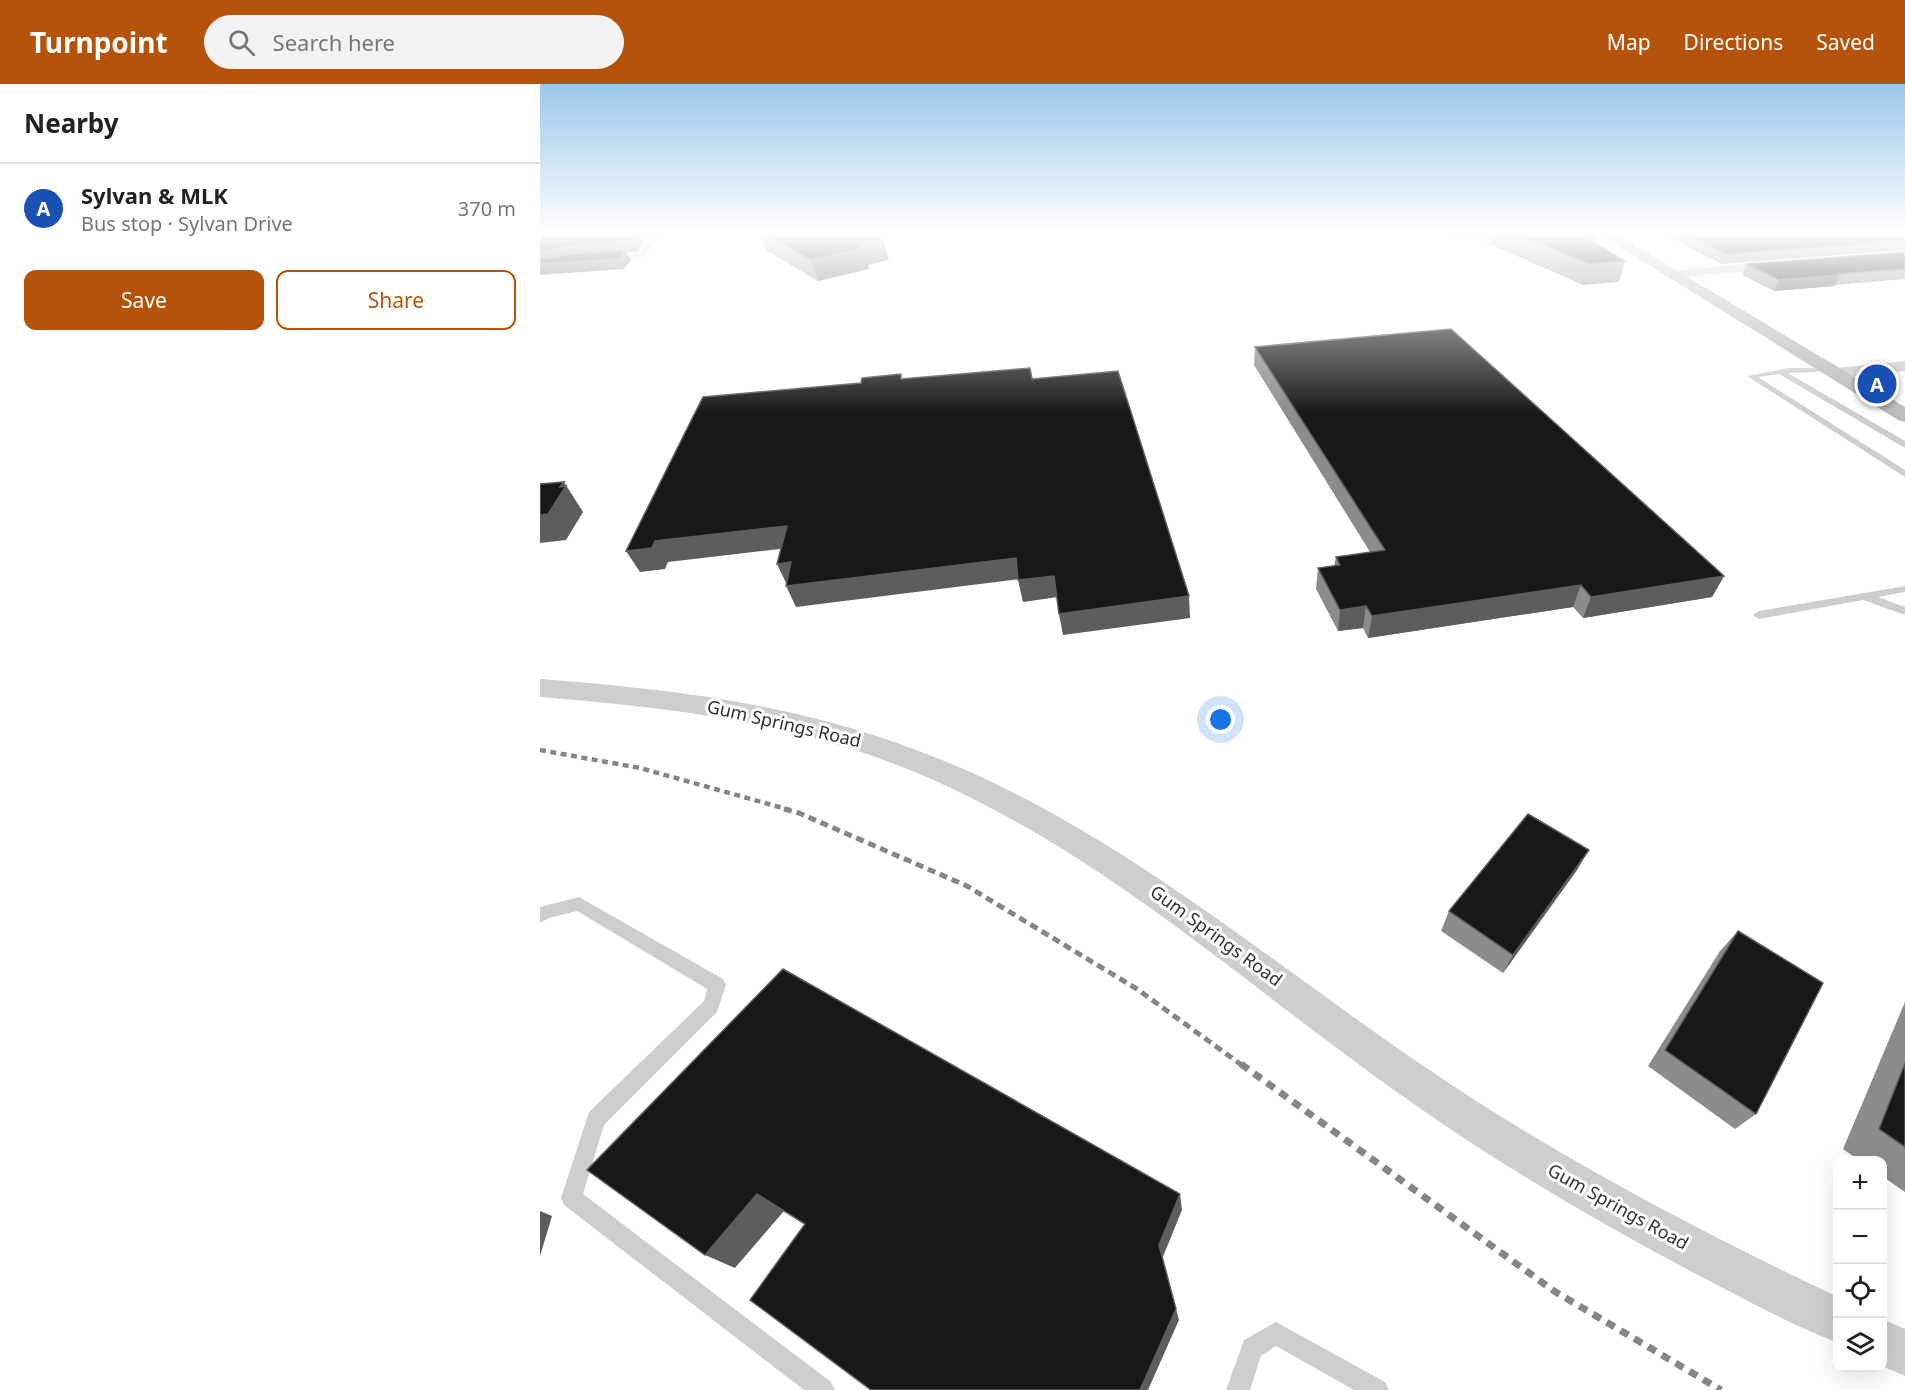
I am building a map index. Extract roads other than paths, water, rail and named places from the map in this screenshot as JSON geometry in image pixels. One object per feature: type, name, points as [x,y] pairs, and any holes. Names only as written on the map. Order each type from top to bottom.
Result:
[{"type":"street","points":[[1702,293],[1827,371],[1905,416]]},
{"type":"street","points":[[1827,371],[1905,366]]},
{"type":"street","name":"Gum Springs Road","points":[[540,688],[679,702],[779,719],[862,741],[972,783],[1075,838],[1123,870],[1444,1102],[1504,1142],[1647,1225],[1738,1273],[1833,1319]]},
{"type":"street","points":[[1887,1344],[1905,1353]]},
{"type":"lane","points":[[1827,371],[1784,372],[1751,376],[1905,474]]},
{"type":"lane","points":[[1784,372],[1905,445]]},
{"type":"lane","points":[[1759,615],[1905,589]]},
{"type":"lane","points":[[1862,596],[1905,611]]},
{"type":"lane","points":[[540,916],[545,912],[579,904],[717,985],[711,1006],[596,1119],[572,1198],[823,1390]]},
{"type":"lane","points":[[1238,1390],[1252,1348],[1276,1333],[1351,1383],[1377,1390]]},
{"type":"railway","points":[[540,750],[640,768],[790,810]]},
{"type":"railway","points":[[784,809],[799,813],[967,886],[1137,989],[1243,1066]]},
{"type":"railway","points":[[1241,1064],[1554,1291],[1721,1390]]},
{"type":"place","name":"Sylvan & MLK","points":[[1877,384]]}]
